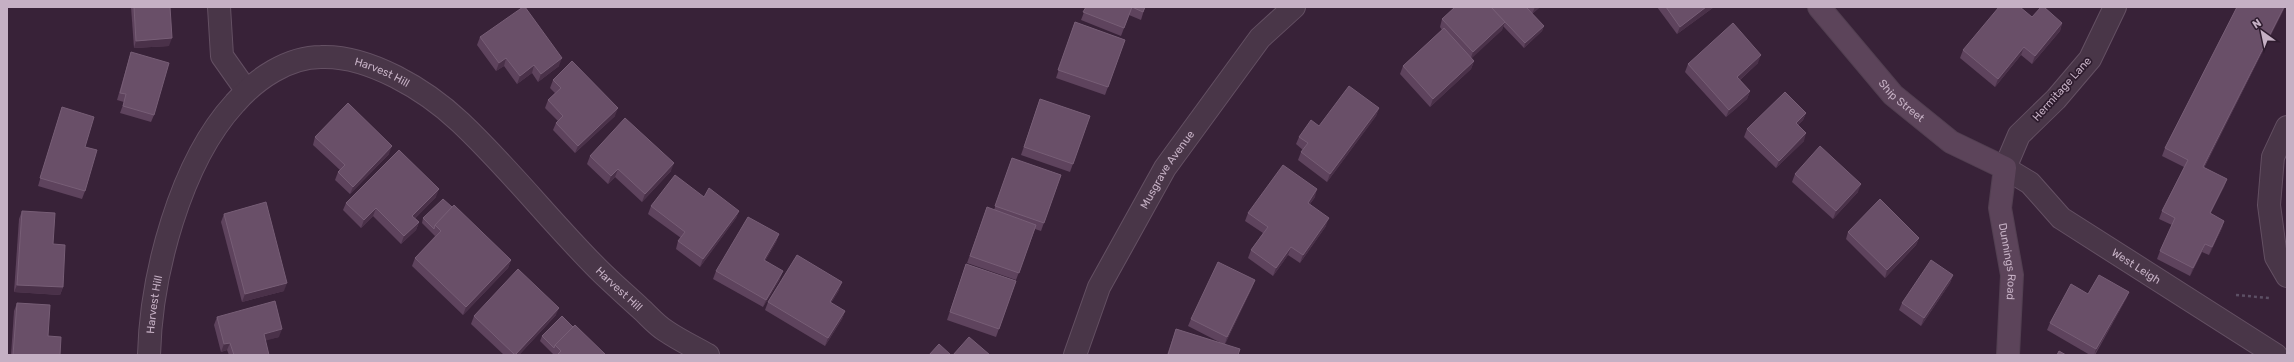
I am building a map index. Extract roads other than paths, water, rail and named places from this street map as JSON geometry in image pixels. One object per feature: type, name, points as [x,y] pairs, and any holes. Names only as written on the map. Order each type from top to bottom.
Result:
[{"type":"street","points":[[219,7],[222,56],[246,90]]},
{"type":"street","name":"Musgrave Avenue","points":[[1075,355],[1099,287],[1165,168],[1260,38],[1294,7]]},
{"type":"street","name":"Ship Street","points":[[1819,7],[1893,95],[1951,142],[2005,168]]},
{"type":"street","name":"Hermitage Lane","points":[[2005,168],[2020,135],[2056,99],[2090,59],[2115,7]]},
{"type":"street","name":"Harvest Hill","points":[[149,355],[150,318],[170,230],[187,180],[219,120],[246,90],[266,76],[290,63],[321,56],[363,62],[409,83],[460,121],[598,269],[664,330],[708,355]]},
{"type":"street","points":[[2287,127],[2273,157],[2269,205],[2276,257],[2287,276]]},
{"type":"street","name":"Dunnings Road","points":[[2005,168],[2000,208],[2012,274],[2008,355]]},
{"type":"street","name":"West Leigh","points":[[2005,168],[2030,183],[2061,218],[2276,355]]}]
